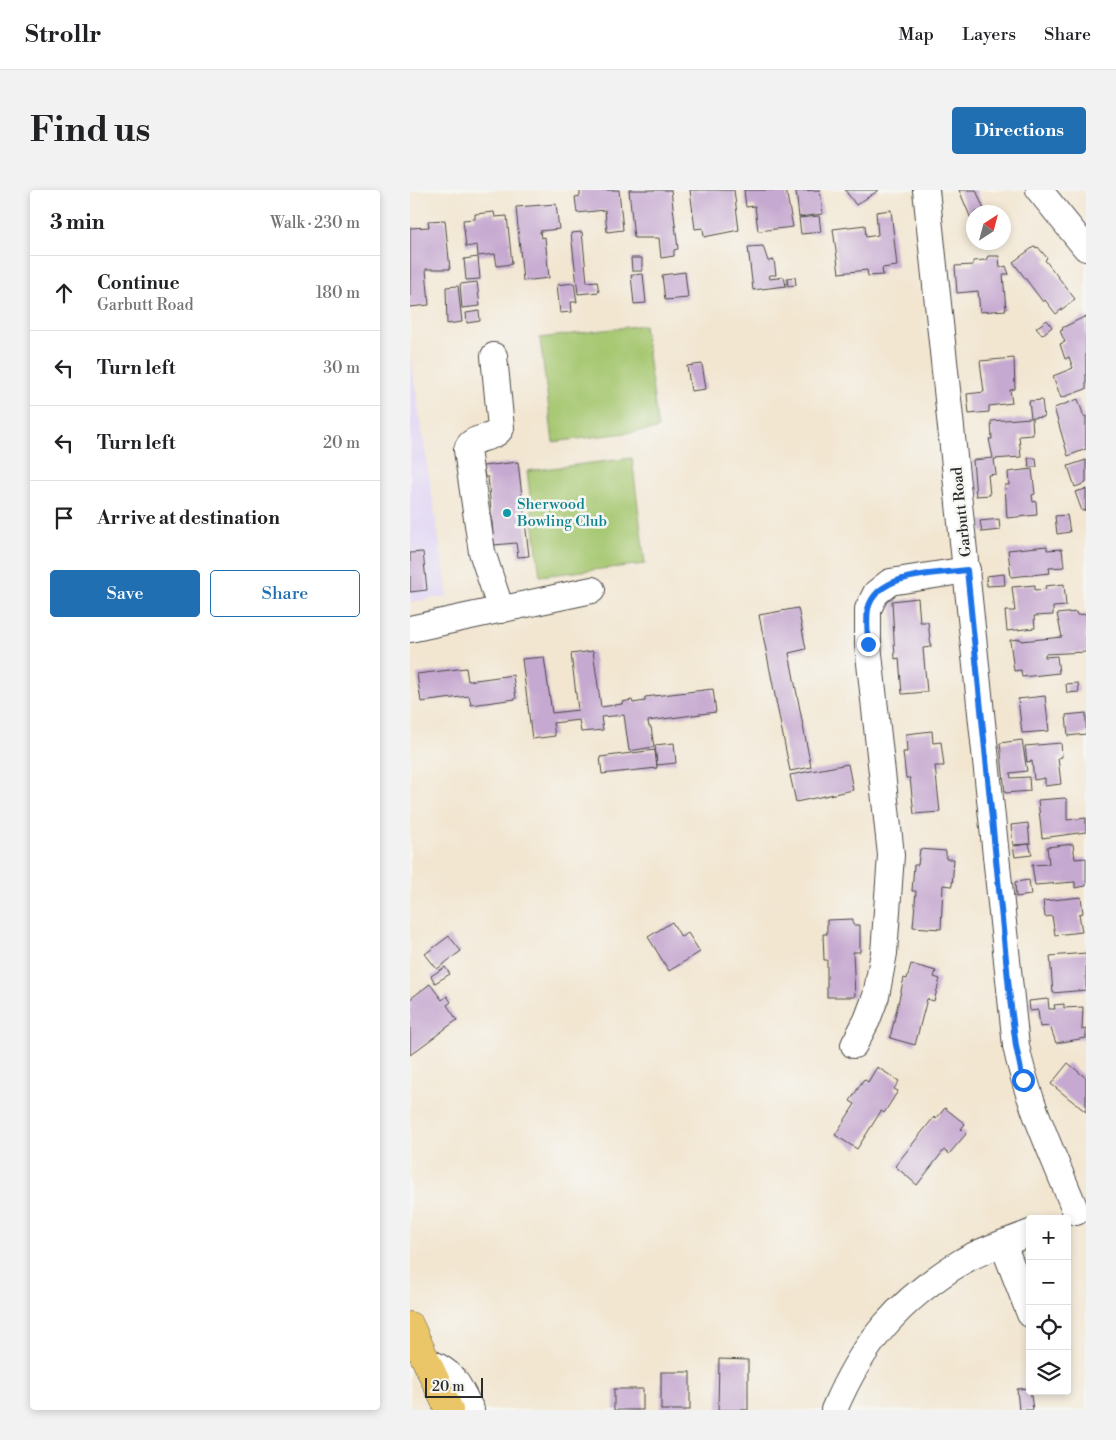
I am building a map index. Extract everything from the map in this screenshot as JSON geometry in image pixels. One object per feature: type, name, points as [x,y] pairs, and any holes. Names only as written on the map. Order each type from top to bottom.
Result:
[{"type":"main road","points":[[410,1326],[449,1410]]},
{"type":"street","name":"Garbutt Road","points":[[926,190],[1016,1046],[1023,1080],[1075,1213]]},
{"type":"street","points":[[1039,190],[1086,248]]},
{"type":"street","points":[[494,356],[500,428],[494,435],[473,441],[468,445],[467,450],[482,552],[501,610]]},
{"type":"street","points":[[854,1045],[867,1020],[876,996],[884,953],[891,855],[868,644],[868,608],[876,593],[890,582],[967,570]]},
{"type":"street","points":[[410,629],[592,590]]},
{"type":"street","points":[[834,1410],[860,1356],[881,1328],[906,1303],[965,1260],[1026,1234]]},
{"type":"street","points":[[1003,1244],[1027,1305]]},
{"type":"street","points":[[428,1362],[448,1371],[471,1410]]},
{"type":"shaded area","points":[[410,354],[448,596],[410,602]]},
{"type":"green space","points":[[644,325],[658,429],[553,442],[540,338]]},
{"type":"green space","points":[[632,458],[645,564],[540,576],[527,471]]},
{"type":"building","points":[[580,190],[619,190],[623,230],[607,232],[605,210],[577,213],[575,197],[580,196]]},
{"type":"building","points":[[629,190],[671,190],[678,249],[674,250],[674,256],[661,258],[659,238],[634,238]]},
{"type":"building","points":[[690,190],[734,190],[739,230],[704,237],[703,228],[695,229]]},
{"type":"building","points":[[744,190],[786,190],[793,227],[758,231],[755,206],[746,207]]},
{"type":"building","points":[[820,190],[823,214],[799,217],[796,191]]},
{"type":"building","points":[[845,190],[879,190],[856,205]]},
{"type":"building","points":[[959,190],[976,190],[982,205],[966,205],[966,207]]},
{"type":"building","points":[[556,204],[559,229],[540,231],[541,238],[545,237],[549,278],[523,281],[516,207]]},
{"type":"building","points":[[891,210],[897,266],[882,268],[883,275],[868,276],[867,270],[839,273],[833,229],[865,225],[866,237],[878,235],[876,212]]},
{"type":"building","points":[[494,212],[495,217],[507,216],[512,264],[497,266],[495,254],[478,256],[477,245],[466,247],[463,220],[475,219],[475,214]]},
{"type":"building","points":[[819,216],[821,232],[801,234],[799,218]]},
{"type":"building","points":[[445,220],[450,269],[426,269],[429,305],[410,307],[410,228],[429,227],[428,221]]},
{"type":"building","points":[[582,232],[587,282],[597,281],[599,292],[578,294],[571,233]]},
{"type":"building","points":[[763,246],[768,261],[774,260],[776,275],[769,275],[770,279],[784,277],[786,286],[753,290],[748,247]]},
{"type":"building","points":[[1035,246],[1047,258],[1045,260],[1075,299],[1056,314],[1045,300],[1043,302],[1013,262]]},
{"type":"building","points":[[988,256],[999,256],[1000,268],[1006,266],[1009,274],[1003,274],[1006,310],[980,312],[978,291],[957,293],[955,266],[973,265],[973,261],[986,260]]},
{"type":"building","points":[[478,257],[480,279],[466,280],[464,259]]},
{"type":"building","points":[[631,258],[642,258],[642,271],[632,271]]},
{"type":"building","points":[[685,272],[688,298],[665,300],[662,275]]},
{"type":"building","points":[[643,274],[646,303],[634,304],[631,275]]},
{"type":"building","points":[[795,277],[796,285],[788,286],[787,278]]},
{"type":"building","points":[[477,282],[480,306],[462,308],[460,284]]},
{"type":"building","points":[[574,283],[577,302],[571,302],[572,312],[560,313],[557,285]]},
{"type":"building","points":[[458,286],[462,322],[447,324],[446,287]]},
{"type":"building","points":[[479,311],[480,321],[467,323],[466,313]]},
{"type":"building","points":[[1086,316],[1086,389],[1061,398],[1053,376],[1073,368],[1069,357],[1065,359],[1060,344],[1065,342],[1060,331],[1063,330],[1062,328]]},
{"type":"building","points":[[1047,320],[1052,327],[1042,335],[1036,328]]},
{"type":"building","points":[[1014,358],[1015,389],[1010,390],[1012,403],[989,406],[989,412],[969,414],[967,394],[984,392],[980,361]]},
{"type":"building","points":[[702,364],[706,389],[691,391],[687,366]]},
{"type":"building","points":[[1078,399],[1084,417],[1086,416],[1086,449],[1068,456],[1054,408]]},
{"type":"building","points":[[1042,400],[1044,417],[1032,418],[1033,435],[1019,436],[1021,457],[994,459],[996,474],[988,475],[990,495],[976,496],[973,460],[993,458],[989,439],[992,439],[991,421],[1031,418],[1029,401]]},
{"type":"building","points":[[1028,458],[1036,458],[1037,467],[1029,467]]},
{"type":"building","points":[[1086,460],[1086,483],[1075,487],[1068,466]]},
{"type":"building","name":"Sherwood Bowling Club","points":[[518,462],[529,556],[518,557],[516,543],[494,545],[488,477],[485,477],[483,466]]},
{"type":"building","points":[[1032,469],[1035,494],[1032,495],[1033,502],[1036,501],[1037,515],[1007,518],[1005,485],[1009,485],[1008,472]]},
{"type":"building","points":[[1086,489],[1086,510],[1082,511],[1075,492]]},
{"type":"building","points":[[1067,515],[1070,532],[1057,534],[1055,516]]},
{"type":"building","points":[[999,519],[1000,530],[982,532],[980,521]]},
{"type":"building","points":[[1047,546],[1047,550],[1062,549],[1064,567],[1049,568],[1050,573],[1011,577],[1008,550]]},
{"type":"building","points":[[423,552],[427,590],[410,592],[410,553]]},
{"type":"building","points":[[1004,574],[1005,585],[987,586],[986,576]]},
{"type":"building","points":[[1064,584],[1066,606],[1053,607],[1053,615],[1034,616],[1035,628],[1007,631],[1005,611],[1015,611],[1012,587],[1035,585],[1035,590],[1046,589],[1045,586]]},
{"type":"building","points":[[918,598],[920,622],[928,622],[931,647],[923,648],[927,692],[902,694],[899,658],[895,659],[892,601]]},
{"type":"building","points":[[798,608],[806,649],[789,653],[811,767],[790,771],[759,615]]},
{"type":"building","points":[[1076,612],[1077,615],[1086,614],[1086,652],[1045,654],[1045,657],[1057,656],[1059,673],[1022,677],[1021,670],[1014,671],[1010,640],[1021,639],[1021,641],[1062,637],[1057,614]]},
{"type":"building","points":[[593,651],[601,707],[622,704],[622,702],[632,700],[633,703],[645,701],[645,697],[713,689],[716,712],[648,721],[649,727],[651,727],[654,747],[629,751],[624,715],[601,717],[603,730],[581,732],[579,720],[553,723],[555,736],[532,739],[522,659],[544,657],[552,713],[578,710],[571,654]]},
{"type":"building","points":[[466,668],[468,681],[513,675],[516,699],[471,705],[469,696],[421,702],[417,674]]},
{"type":"building","points":[[1078,683],[1079,692],[1067,693],[1066,684]]},
{"type":"building","points":[[1045,696],[1049,731],[1022,733],[1018,699]]},
{"type":"building","points":[[1086,713],[1086,734],[1068,736],[1066,715]]},
{"type":"building","points":[[932,731],[933,743],[941,742],[944,766],[935,766],[940,812],[914,814],[910,778],[906,778],[903,752],[907,752],[906,734]]},
{"type":"building","points":[[1022,740],[1027,771],[1010,773],[1011,778],[1029,777],[1030,791],[1005,793],[1000,743]]},
{"type":"building","points":[[674,743],[676,763],[657,765],[655,745]]},
{"type":"building","points":[[1061,743],[1062,757],[1058,758],[1061,784],[1045,786],[1045,778],[1034,780],[1032,761],[1027,762],[1025,746]]},
{"type":"building","points":[[655,750],[657,768],[602,774],[600,757]]},
{"type":"building","points":[[848,764],[853,790],[796,802],[790,775]]},
{"type":"building","points":[[1065,798],[1067,800],[1067,820],[1086,818],[1086,832],[1042,838],[1038,800]]},
{"type":"building","points":[[1028,823],[1030,844],[1013,845],[1011,825]]},
{"type":"building","points":[[1029,844],[1032,855],[1015,857],[1013,846]]},
{"type":"building","points":[[1073,844],[1075,859],[1086,858],[1086,886],[1075,888],[1075,882],[1035,885],[1032,865],[1049,864],[1047,847]]},
{"type":"building","points":[[920,849],[946,851],[946,859],[954,859],[952,886],[943,885],[941,929],[913,927],[916,891],[912,891],[914,865],[918,865]]},
{"type":"building","points":[[1029,880],[1031,895],[1016,897],[1015,882]]},
{"type":"building","points":[[1081,897],[1083,913],[1079,914],[1082,932],[1055,935],[1052,916],[1045,917],[1043,901]]},
{"type":"building","points":[[853,919],[853,925],[860,925],[860,952],[853,952],[855,997],[827,997],[827,960],[824,960],[823,934],[827,934],[827,920]]},
{"type":"building","points":[[672,922],[681,937],[688,933],[700,952],[669,971],[648,937]]},
{"type":"building","points":[[449,936],[461,951],[437,969],[425,954]]},
{"type":"building","points":[[1086,953],[1086,990],[1053,993],[1050,956]]},
{"type":"building","points":[[911,964],[936,971],[934,977],[940,979],[934,1001],[927,999],[915,1045],[890,1038],[904,978],[907,979]]},
{"type":"building","points":[[445,967],[450,974],[435,983],[431,976]]},
{"type":"building","points":[[430,984],[442,1000],[447,996],[451,1002],[447,1005],[457,1020],[410,1055],[410,999]]},
{"type":"building","points":[[1048,999],[1049,1009],[1055,1009],[1054,1005],[1064,1004],[1064,1008],[1083,1007],[1082,1030],[1086,1029],[1086,1038],[1056,1043],[1050,1026],[1040,1027],[1038,1010],[1030,1011],[1029,1001]]},
{"type":"building","points":[[1068,1063],[1086,1078],[1086,1112],[1051,1084]]},
{"type":"building","points":[[877,1067],[899,1081],[894,1089],[898,1091],[884,1113],[881,1111],[857,1149],[835,1135],[855,1104],[850,1101],[864,1079],[868,1082]]},
{"type":"building","points":[[945,1108],[965,1124],[961,1129],[966,1134],[949,1154],[944,1150],[917,1185],[895,1166],[934,1117],[936,1119]]},
{"type":"building","points":[[719,1359],[748,1360],[748,1410],[718,1410]]},
{"type":"building","points":[[661,1372],[690,1372],[690,1410],[661,1410]]},
{"type":"building","points":[[1026,1388],[1026,1395],[1031,1395],[1033,1410],[1019,1410],[1017,1389]]},
{"type":"building","points":[[614,1389],[643,1389],[643,1410],[614,1410]]},
{"type":"place","name":"Sherwood Bowling Club","points":[[507,513]]},
{"type":"route","points":[[868,644],[868,608],[876,593],[883,587],[890,582],[909,578],[967,570],[1010,999],[1016,1046],[1023,1080]]}]
